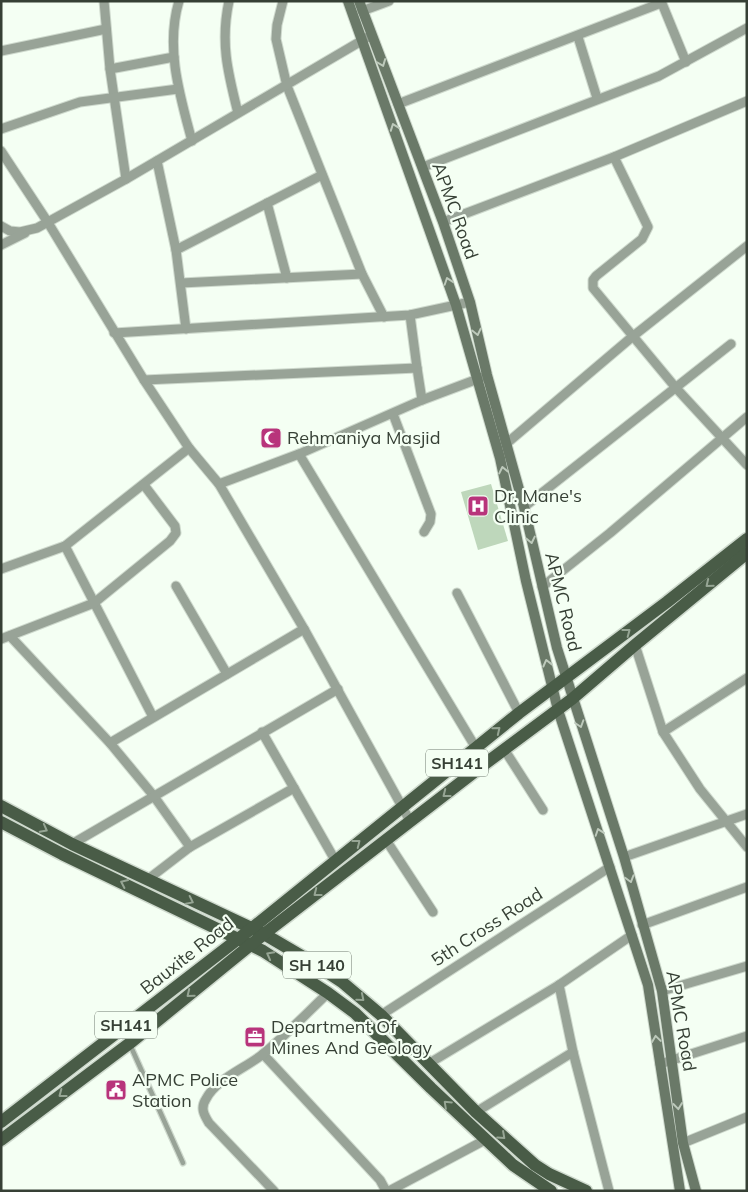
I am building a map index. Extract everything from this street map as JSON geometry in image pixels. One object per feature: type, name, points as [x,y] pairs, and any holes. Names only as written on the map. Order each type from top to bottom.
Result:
[{"type":"main road","name":"SH141","points":[[251,929],[553,686],[566,678],[747,538]]},
{"type":"main road","points":[[1,1140],[130,1043],[264,934],[410,821],[572,700],[634,645],[747,553]]},
{"type":"main road","name":"SH 140","points":[[1,806],[72,844],[264,934],[342,982],[381,1015],[476,1112],[535,1165],[549,1174],[586,1191]]},
{"type":"main road","name":"SH 140","points":[[1,822],[278,960],[328,993],[355,1013],[485,1140],[525,1175],[551,1191]]},
{"type":"main road","name":"Bauxite Road","points":[[1,1122],[251,929]]},
{"type":"main road","points":[[19,1108],[27,1120]]},
{"type":"street","points":[[104,1],[110,69],[126,179]]},
{"type":"street","points":[[179,1],[175,16],[174,56],[178,89],[192,141]]},
{"type":"street","points":[[229,1],[224,26],[224,42],[226,66],[238,113]]},
{"type":"street","points":[[283,1],[277,25],[276,39],[286,84],[362,274],[384,317]]},
{"type":"street","name":"APMC Road","points":[[348,1],[456,305],[500,458],[526,581],[558,710],[648,985],[680,1191]]},
{"type":"street","points":[[361,6],[389,1]]},
{"type":"street","points":[[398,104],[578,37],[661,2],[686,62]]},
{"type":"street","name":"APMC Road","points":[[361,6],[443,222],[470,302],[487,376],[524,507],[542,586],[572,700],[624,857],[662,991],[683,1143],[696,1191]]},
{"type":"street","points":[[423,168],[597,98],[659,76],[747,28]]},
{"type":"street","points":[[1,51],[106,29]]},
{"type":"street","points":[[1,245],[126,179],[286,84],[372,36]]},
{"type":"street","points":[[578,37],[597,98]]},
{"type":"street","points":[[110,69],[174,56]]},
{"type":"street","points":[[1,129],[80,102],[178,89]]},
{"type":"street","points":[[443,222],[614,157],[747,101]]},
{"type":"street","points":[[1,152],[47,221],[144,380],[189,448],[219,484],[304,628],[410,821]]},
{"type":"street","points":[[614,157],[648,227],[642,239],[596,276],[592,284],[596,293],[632,337],[747,465]]},
{"type":"street","points":[[157,161],[182,283],[186,329]]},
{"type":"street","points":[[176,250],[322,175]]},
{"type":"street","points":[[267,203],[287,278]]},
{"type":"street","points":[[1,226],[10,231],[29,230]]},
{"type":"street","points":[[507,443],[632,337],[747,246]]},
{"type":"street","points":[[182,283],[362,274]]},
{"type":"street","points":[[114,333],[410,315],[470,302]]},
{"type":"street","points":[[410,315],[422,400]]},
{"type":"street","points":[[524,507],[731,344]]},
{"type":"street","points":[[144,380],[417,368]]},
{"type":"street","points":[[219,484],[300,454],[422,400],[487,376]]},
{"type":"street","points":[[392,414],[431,514],[430,522],[424,532]]},
{"type":"street","points":[[542,586],[610,533],[721,437],[747,417]]},
{"type":"street","points":[[1,569],[65,546],[189,448]]},
{"type":"street","points":[[300,454],[476,748]]},
{"type":"street","points":[[144,485],[172,520],[176,529],[174,536],[94,603],[6,638],[110,743],[153,795],[190,847]]},
{"type":"street","points":[[65,546],[153,717]]},
{"type":"street","points":[[176,586],[227,674]]},
{"type":"street","points":[[457,593],[519,713]]},
{"type":"street","points":[[110,743],[304,628]]},
{"type":"street","points":[[634,645],[663,732],[700,789],[747,847]]},
{"type":"street","points":[[663,732],[747,678]]},
{"type":"street","points":[[72,844],[153,795],[338,689]]},
{"type":"street","points":[[262,732],[335,860]]},
{"type":"street","points":[[504,749],[543,810]]},
{"type":"street","points":[[147,880],[190,847],[294,788]]},
{"type":"street","points":[[624,857],[747,814]]},
{"type":"street","points":[[386,840],[433,912]]},
{"type":"street","name":"5th Cross Road","points":[[381,1015],[610,867]]},
{"type":"street","points":[[642,925],[747,887]]},
{"type":"street","points":[[428,1064],[558,985],[632,935]]},
{"type":"street","points":[[662,991],[747,966]]},
{"type":"street","points":[[558,985],[573,1052],[609,1191]]},
{"type":"street","points":[[274,1191],[209,1123],[204,1115],[202,1106],[206,1096],[216,1087],[263,1054],[328,993]]},
{"type":"street","points":[[660,1064],[747,1036]]},
{"type":"street","points":[[476,1112],[573,1052]]},
{"type":"street","points":[[263,1054],[368,1166],[387,1191],[485,1140]]},
{"type":"street","points":[[683,1143],[747,1116]]},
{"type":"lane","points":[[123,1028],[183,1163]]},
{"type":"building","points":[[491,484],[508,541],[478,550],[461,492]]},
{"type":"place","name":"Rehmaniya Masjid","points":[[271,438]]},
{"type":"place","name":"Dr. Mane's Clinic","points":[[478,506]]},
{"type":"place","name":"Department Of Mines And Geology","points":[[255,1037]]},
{"type":"place","name":"APMC Police Station","points":[[116,1090]]}]
